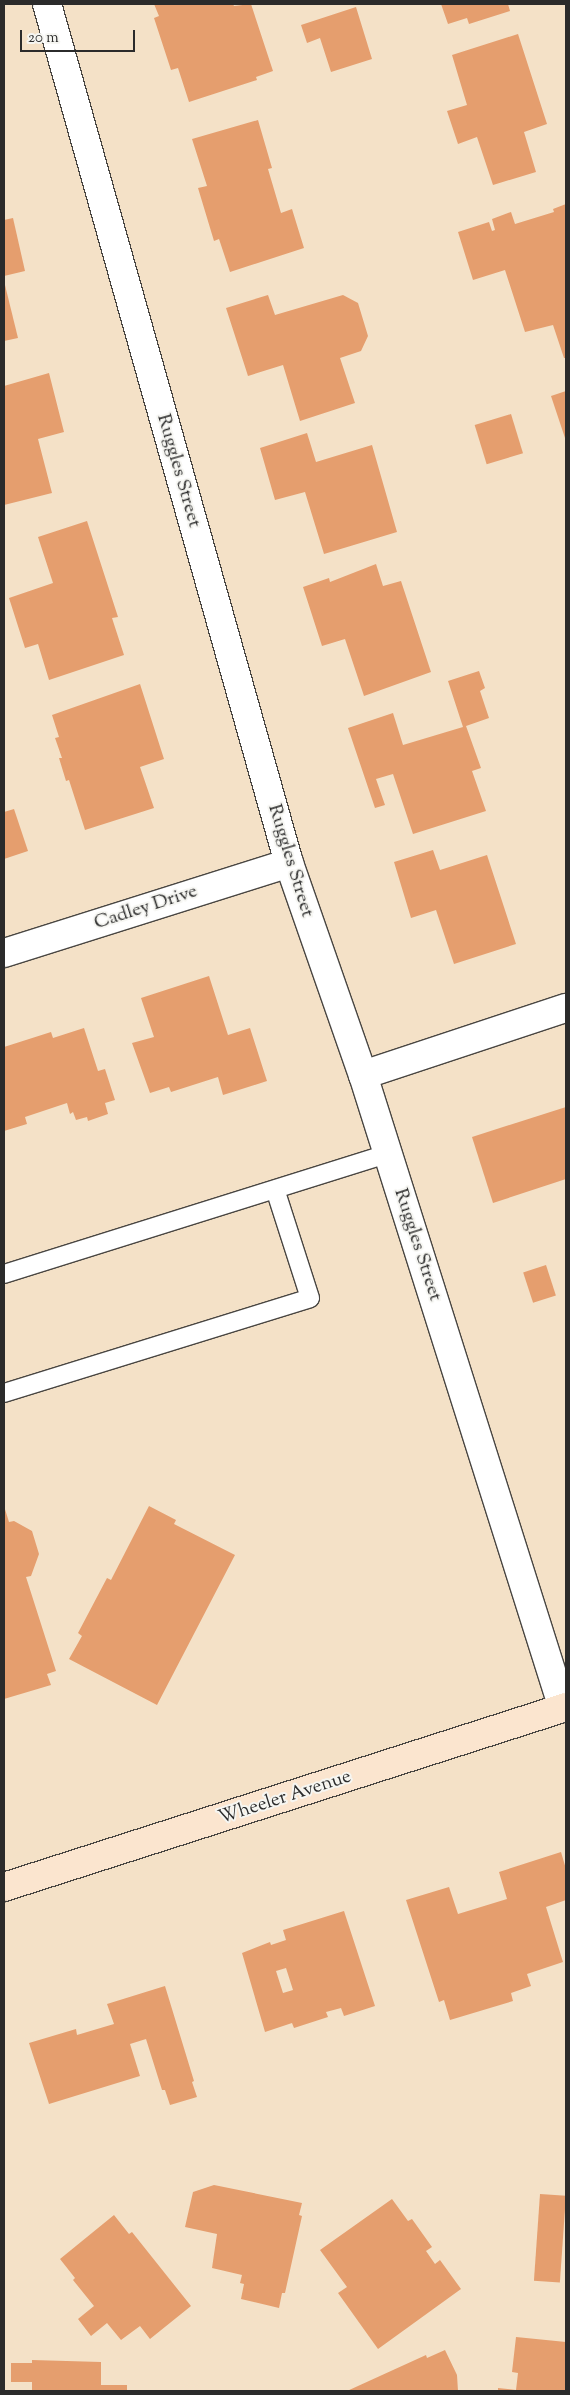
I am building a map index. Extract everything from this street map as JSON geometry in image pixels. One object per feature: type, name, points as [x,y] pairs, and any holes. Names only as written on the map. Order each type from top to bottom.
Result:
[{"type":"main road","name":"Wheeler Avenue","points":[[4,1887],[565,1708]]},
{"type":"street","name":"Ruggles Street","points":[[47,4],[288,863],[363,1075],[565,1708]]},
{"type":"street","name":"Cadley Drive","points":[[4,953],[288,863]]},
{"type":"street","points":[[363,1075],[566,1008]]},
{"type":"lane","points":[[4,1274],[388,1154]]},
{"type":"lane","points":[[4,1393],[310,1298],[275,1189]]},
{"type":"building","points":[[154,4],[233,4],[234,6],[251,4],[273,71],[256,77],[257,80],[189,102],[178,68],[171,70],[154,18],[159,16]]},
{"type":"building","points":[[441,4],[508,4],[510,11],[469,24],[467,18],[448,24]]},
{"type":"building","points":[[356,7],[372,59],[331,72],[320,38],[307,43],[301,25]]},
{"type":"building","points":[[518,34],[547,124],[524,132],[536,172],[493,185],[477,137],[458,144],[447,111],[467,105],[452,55]]},
{"type":"building","points":[[258,120],[272,168],[268,169],[281,213],[292,209],[304,248],[230,272],[219,239],[214,241],[198,188],[207,186],[192,139]]},
{"type":"building","points":[[566,204],[566,358],[564,358],[553,325],[525,332],[505,270],[473,280],[458,232],[489,222],[492,231],[495,230],[492,219],[511,212],[515,224],[554,212],[553,209]]},
{"type":"building","points":[[13,218],[25,271],[4,276],[4,220]]},
{"type":"building","points":[[4,281],[18,338],[4,341]]},
{"type":"building","points":[[268,295],[275,315],[343,295],[358,303],[368,336],[361,351],[340,358],[355,403],[300,421],[283,365],[248,376],[226,308]]},
{"type":"building","points":[[49,373],[64,432],[38,439],[52,493],[4,505],[4,386]]},
{"type":"building","points":[[566,391],[566,441],[551,396]]},
{"type":"building","points":[[511,414],[523,453],[487,464],[475,425]]},
{"type":"building","points":[[307,433],[316,462],[372,445],[397,532],[324,554],[305,492],[275,500],[260,448]]},
{"type":"building","points":[[87,521],[118,617],[112,618],[124,655],[49,680],[38,644],[25,648],[9,598],[53,583],[38,537]]},
{"type":"building","points":[[376,564],[383,586],[401,581],[431,672],[364,696],[345,639],[322,646],[303,587],[329,578],[330,582]]},
{"type":"building","points":[[479,671],[485,688],[480,691],[489,718],[466,726],[481,768],[472,771],[486,811],[413,834],[393,774],[376,779],[385,805],[375,808],[348,728],[393,713],[403,745],[463,727],[448,681]]},
{"type":"building","points":[[140,684],[164,759],[140,767],[154,808],[85,830],[69,780],[66,781],[59,758],[62,758],[55,738],[59,737],[52,715]]},
{"type":"building","points":[[14,809],[28,851],[4,859],[4,812]]},
{"type":"building","points":[[433,850],[440,870],[487,855],[516,944],[454,964],[436,910],[411,918],[394,862]]},
{"type":"building","points":[[209,976],[228,1035],[250,1028],[267,1081],[223,1095],[218,1077],[171,1092],[169,1087],[150,1093],[132,1043],[154,1037],[141,998]]},
{"type":"building","points":[[84,1028],[98,1071],[105,1069],[115,1100],[105,1103],[108,1114],[88,1121],[87,1117],[76,1120],[73,1112],[70,1114],[67,1103],[25,1117],[27,1124],[4,1131],[4,1047],[51,1032],[53,1038]]},
{"type":"building","points":[[566,1107],[566,1179],[493,1203],[472,1137]]},
{"type":"building","points":[[546,1265],[556,1295],[533,1303],[523,1272]]},
{"type":"building","points":[[4,1506],[9,1522],[14,1521],[32,1531],[39,1554],[31,1576],[26,1577],[56,1671],[47,1674],[51,1685],[4,1699]]},
{"type":"building","points":[[149,1506],[176,1520],[174,1524],[235,1555],[157,1705],[69,1659],[82,1636],[78,1633],[107,1578],[111,1580]]},
{"type":"building","points":[[561,1852],[566,1869],[566,1900],[546,1907],[563,1962],[527,1974],[531,1986],[511,1993],[513,2001],[450,2020],[444,2000],[439,2002],[406,1900],[449,1887],[458,1914],[507,1899],[499,1872]]},
{"type":"building","points":[[344,1911],[375,2006],[344,2016],[341,2008],[326,2012],[328,2017],[294,2028],[292,2023],[265,2032],[242,1953],[270,1942],[271,1945],[286,1940],[283,1930]],"holes":[[[286,1968],[293,1990],[283,1993],[276,1971]]]},
{"type":"building","points":[[165,1986],[194,2081],[192,2082],[197,2097],[170,2105],[165,2090],[162,2090],[146,2039],[130,2044],[140,2076],[49,2104],[29,2043],[76,2029],[77,2035],[114,2024],[107,2004]]},
{"type":"building","points":[[214,2185],[302,2203],[299,2215],[302,2216],[285,2293],[282,2293],[279,2308],[241,2299],[244,2284],[240,2283],[242,2275],[212,2268],[217,2234],[185,2227],[193,2192]]},
{"type":"building","points":[[540,2194],[566,2196],[560,2283],[534,2281]]},
{"type":"building","points":[[392,2199],[408,2221],[412,2219],[432,2247],[426,2251],[435,2264],[440,2260],[461,2289],[378,2349],[338,2293],[347,2287],[320,2250]]},
{"type":"building","points":[[114,2215],[129,2234],[132,2232],[191,2306],[150,2339],[140,2326],[121,2340],[107,2323],[91,2336],[78,2319],[94,2306],[73,2280],[75,2278],[60,2259]]},
{"type":"building","points":[[516,2337],[566,2342],[566,2391],[498,2391],[498,2388],[516,2390],[518,2373],[512,2372]]},
{"type":"building","points":[[445,2350],[457,2375],[458,2391],[347,2391],[426,2355],[427,2358]]},
{"type":"building","points":[[32,2360],[101,2362],[101,2385],[127,2385],[127,2391],[32,2391],[32,2382],[11,2382],[11,2363],[32,2363]]}]
